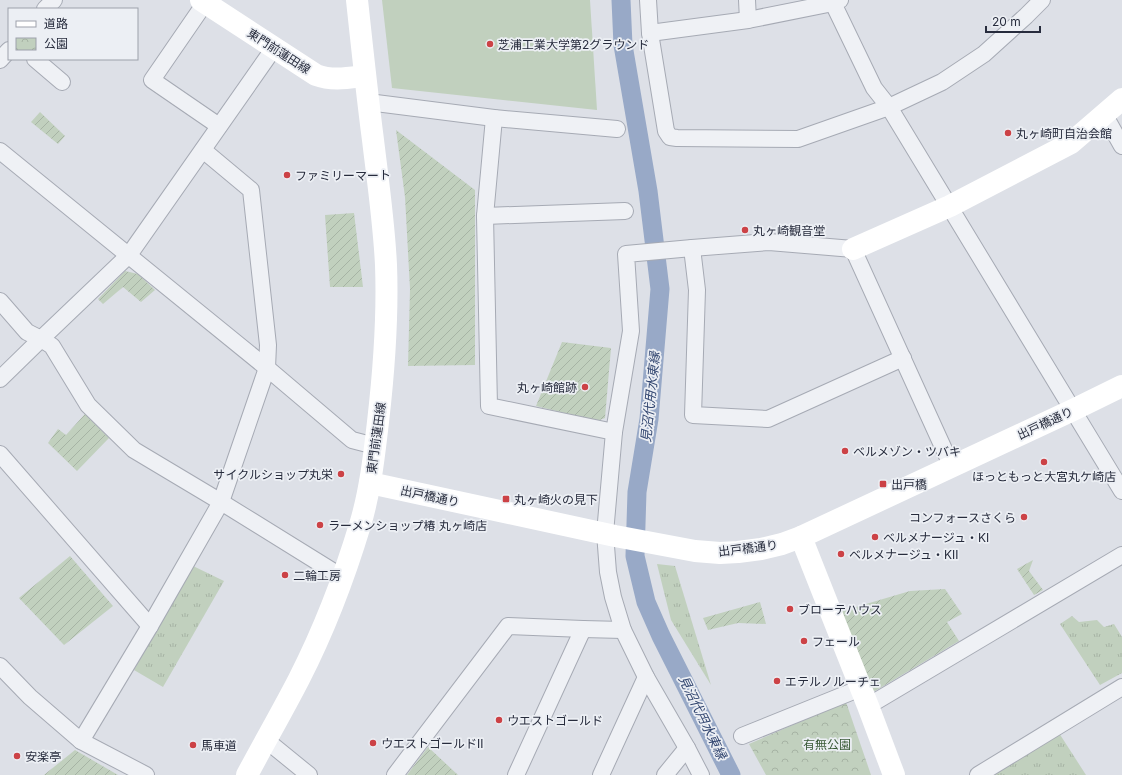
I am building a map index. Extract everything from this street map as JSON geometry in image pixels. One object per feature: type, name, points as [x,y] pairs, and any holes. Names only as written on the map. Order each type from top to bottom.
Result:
[{"type":"street","points":[[47,8],[54,0]]},
{"type":"street","name":"東門前蓮田線","points":[[247,775],[299,678],[321,632],[342,578],[360,524],[370,483],[383,382],[387,319],[386,265],[382,212],[357,0]]},
{"type":"street","points":[[648,0],[650,33],[666,131],[670,137],[798,140],[889,107],[942,82],[984,54],[1042,0]]},
{"type":"street","points":[[747,0],[748,20]]},
{"type":"street","points":[[203,2],[152,80],[219,126]]},
{"type":"street","name":"東門前蓮田線","points":[[203,2],[316,75],[337,79],[365,76]]},
{"type":"street","points":[[650,33],[748,20],[837,2],[874,88],[889,107],[950,206],[1122,491]]},
{"type":"street","points":[[0,379],[129,255],[274,48]]},
{"type":"street","points":[[0,60],[8,51]]},
{"type":"street","points":[[36,60],[62,82]]},
{"type":"street","points":[[701,775],[646,677],[623,630],[613,597],[608,572],[614,432],[631,330],[626,254],[769,242],[853,249],[950,206],[1072,143],[1122,99]]},
{"type":"street","points":[[368,102],[494,118],[617,129]]},
{"type":"street","points":[[1104,114],[1122,146]]},
{"type":"street","points":[[494,118],[485,216],[489,406],[614,432]]},
{"type":"street","points":[[82,741],[221,502],[267,368],[268,345],[251,190],[202,150]]},
{"type":"street","points":[[0,151],[267,368],[352,440],[375,446]]},
{"type":"street","points":[[485,216],[625,211]]},
{"type":"street","points":[[692,248],[697,290],[694,415],[768,419],[903,358]]},
{"type":"street","points":[[853,249],[952,466]]},
{"type":"street","points":[[0,301],[27,332],[52,346],[88,405],[134,450],[221,502],[342,578]]},
{"type":"street","name":"出戸橋通り","points":[[370,483],[689,550],[708,552],[738,552],[782,544],[801,537],[1122,386]]},
{"type":"street","points":[[0,454],[150,626]]},
{"type":"street","points":[[801,537],[865,697],[894,775]]},
{"type":"street","points":[[742,736],[865,697],[1122,555]]},
{"type":"street","points":[[395,775],[508,626],[623,630]]},
{"type":"street","points":[[516,775],[583,629]]},
{"type":"street","points":[[0,666],[30,697],[82,741],[146,775]]},
{"type":"street","points":[[601,775],[646,677]]},
{"type":"street","points":[[978,775],[1122,687]]},
{"type":"street","points":[[266,740],[309,775]]},
{"type":"street","points":[[665,775],[687,748]]},
{"type":"green space","name":"芝浦工業大学第2グラウンド","points":[[382,0],[590,0],[597,110],[392,88]]},
{"type":"green space","points":[[40,112],[65,136],[58,144],[31,122]]},
{"type":"green space","points":[[396,130],[475,190],[475,365],[408,366],[410,289],[405,197]]},
{"type":"green space","points":[[354,213],[363,287],[330,287],[325,215]]},
{"type":"green space","points":[[125,271],[138,274],[155,290],[141,302],[123,287],[103,304],[98,299]]},
{"type":"green space","points":[[562,342],[611,348],[605,418],[597,421],[536,406]]},
{"type":"green space","points":[[85,414],[109,438],[77,471],[48,443],[58,429],[66,435]]},
{"type":"green space","points":[[70,556],[113,606],[64,645],[19,598]]},
{"type":"green space","points":[[1033,560],[1029,571],[1043,590],[1034,595],[1017,569]]},
{"type":"green space","points":[[657,564],[675,566],[711,685],[671,620]]},
{"type":"green space","points":[[191,565],[224,581],[163,687],[134,670]]},
{"type":"green space","points":[[945,589],[962,614],[947,622],[959,641],[875,691],[866,689],[839,612],[910,591]]},
{"type":"green space","points":[[760,602],[766,624],[738,623],[708,630],[703,618]]},
{"type":"green space","points":[[1072,616],[1079,622],[1097,620],[1104,627],[1114,624],[1122,637],[1122,673],[1100,685],[1060,624]]},
{"type":"green space","name":"有無公園","points":[[846,702],[871,775],[766,775],[749,744]]},
{"type":"green space","points":[[1059,733],[1086,775],[992,775]]},
{"type":"green space","points":[[428,747],[458,775],[407,775]]},
{"type":"green space","points":[[75,750],[118,775],[44,775]]},
{"type":"waterway","name":"見沼代用水東縁","points":[[621,0],[623,45],[648,191],[660,289],[649,419],[637,492],[635,556],[646,602],[661,636],[731,775]]},
{"type":"place","name":"芝浦工業大学第2グラウンド","points":[[490,44]]},
{"type":"place","name":"丸ヶ崎町自治会館","points":[[1008,133]]},
{"type":"place","name":"ファミリーマート","points":[[287,175]]},
{"type":"place","name":"丸ヶ崎観音堂","points":[[745,230]]},
{"type":"place","name":"丸ヶ崎館跡","points":[[585,387]]},
{"type":"place","name":"ベルメゾン・ツバキ","points":[[845,451]]},
{"type":"place","name":"ほっともっと大宮丸ケ崎店","points":[[1044,462]]},
{"type":"place","name":"サイクルショップ丸栄","points":[[341,474]]},
{"type":"place","name":"出戸橋","points":[[883,484]]},
{"type":"place","name":"丸ヶ崎火の見下","points":[[506,499]]},
{"type":"place","name":"コンフォースさくら","points":[[1024,517]]},
{"type":"place","name":"ラーメンショップ椿 丸ヶ崎店","points":[[320,525]]},
{"type":"place","name":"ベルメナージュ・KⅠ","points":[[875,537]]},
{"type":"place","name":"ベルメナージュ・KⅡ","points":[[841,554]]},
{"type":"place","name":"二輪工房","points":[[285,575]]},
{"type":"place","name":"ブローテハウス","points":[[790,609]]},
{"type":"place","name":"フェール","points":[[804,641]]},
{"type":"place","name":"エテルノルーチェ","points":[[777,681]]},
{"type":"place","name":"ウエストゴールド","points":[[499,720]]},
{"type":"place","name":"ウエストゴールドⅡ","points":[[373,743]]},
{"type":"place","name":"馬車道","points":[[193,745]]},
{"type":"place","name":"安楽亭","points":[[17,756]]}]
